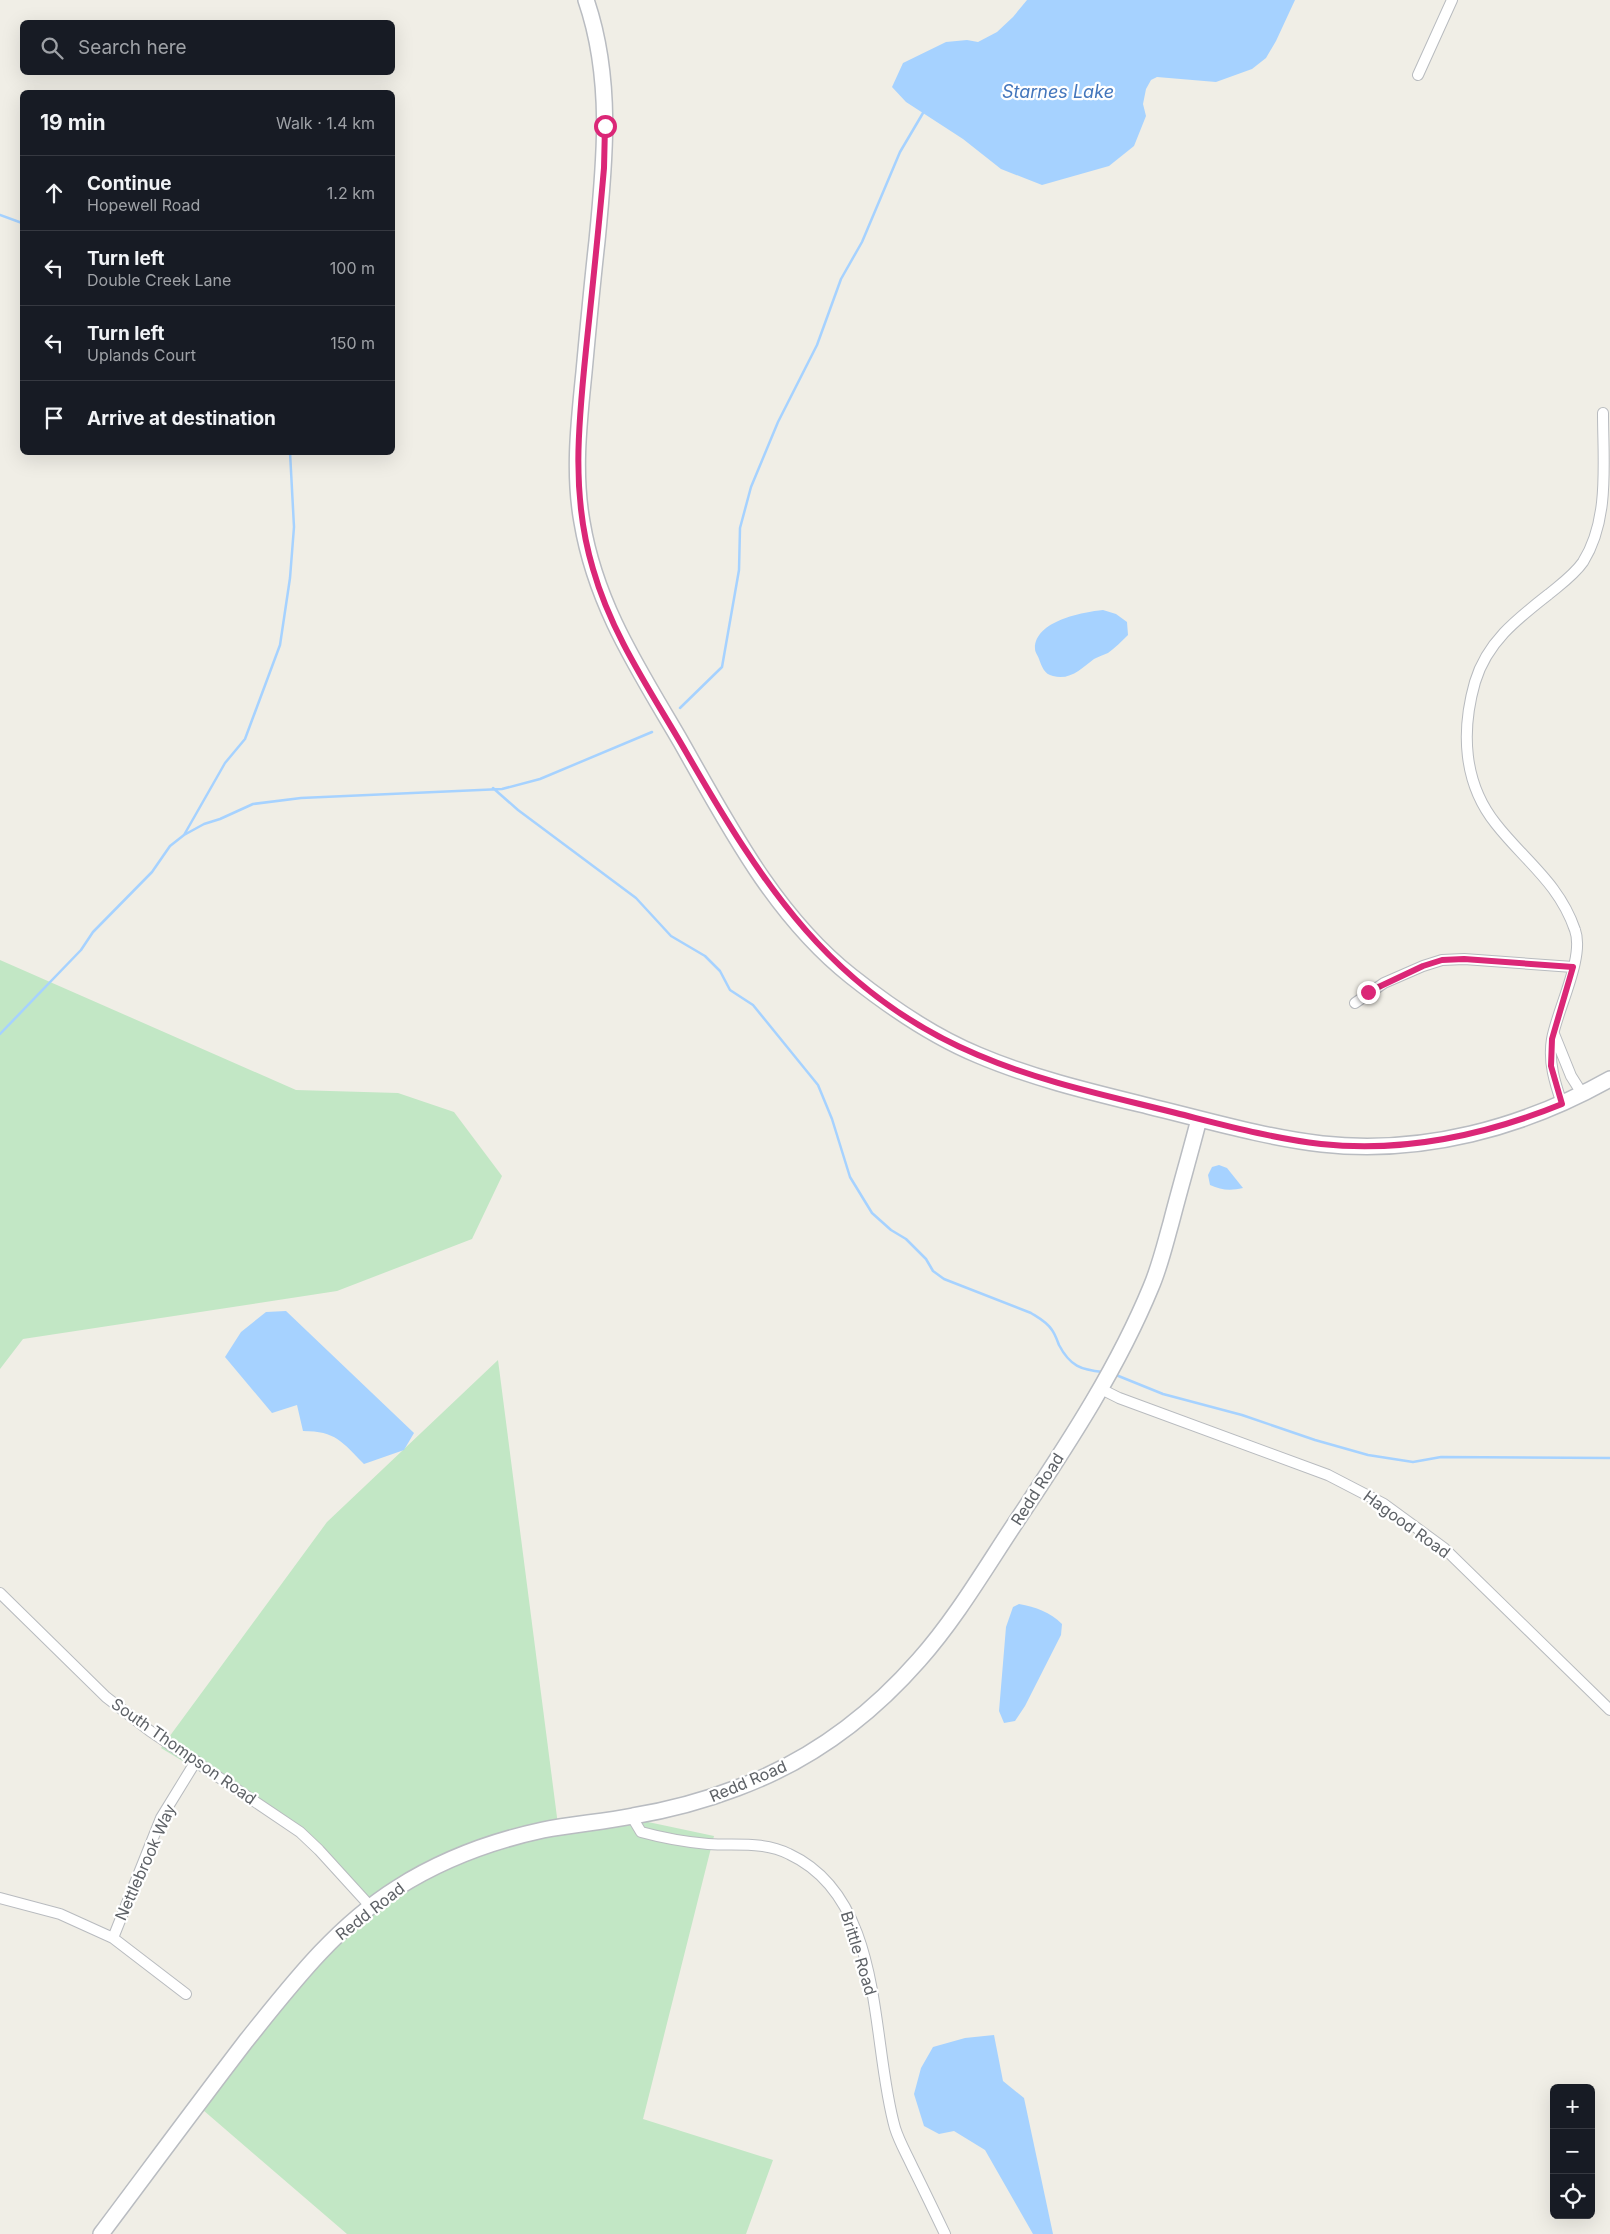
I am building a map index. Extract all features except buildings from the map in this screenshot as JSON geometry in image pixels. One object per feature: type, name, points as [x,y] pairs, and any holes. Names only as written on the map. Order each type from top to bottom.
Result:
[{"type":"street","points":[[586,0],[600,58],[605,113],[604,168],[578,425],[577,480],[582,521],[592,568],[605,607],[626,650],[724,817],[762,877],[801,927],[847,973],[896,1010],[934,1034],[977,1055],[1066,1085],[1248,1132],[1320,1144],[1386,1146],[1435,1141],[1475,1134],[1522,1120],[1583,1095],[1610,1079]]},
{"type":"street","points":[[1418,75],[1452,0]]},
{"type":"street","points":[[1562,1104],[1551,1066],[1554,1034],[1578,947],[1574,928],[1549,881],[1496,824],[1482,804],[1469,770],[1467,736],[1475,682],[1491,647],[1512,623],[1571,577],[1590,548],[1598,527],[1602,504],[1604,413]]},
{"type":"street","points":[[1355,1004],[1384,983],[1442,960],[1464,959],[1573,967]]},
{"type":"street","points":[[1554,1034],[1571,1076],[1583,1095]]},
{"type":"street","name":"Redd Road","points":[[101,2234],[286,1991],[339,1932],[370,1906],[427,1871],[493,1843],[548,1829],[632,1817],[685,1806],[740,1787],[814,1751],[850,1727],[880,1700],[921,1658],[956,1611],[1052,1468],[1101,1389],[1152,1284],[1199,1119]]},
{"type":"street","name":"Hagood Road","points":[[1101,1389],[1128,1402],[1328,1474],[1384,1504],[1444,1548],[1610,1710]]},
{"type":"street","name":"South Thompson Road","points":[[0,1592],[106,1697],[150,1731],[300,1832],[370,1906]]},
{"type":"street","name":"Nettlebrook Way","points":[[112,1938],[161,1818],[196,1762]]},
{"type":"street","name":"Brittle Road","points":[[632,1817],[641,1832],[671,1840],[708,1844],[763,1845],[777,1849],[790,1854],[814,1869],[834,1888],[854,1925],[874,1998],[895,2127],[945,2234]]},
{"type":"street","points":[[0,1898],[60,1914],[112,1938],[186,1994]]},
{"type":"green space","points":[[0,960],[296,1090],[398,1093],[454,1112],[502,1176],[472,1239],[337,1291],[23,1339],[0,1369]]},
{"type":"green space","points":[[498,1360],[558,1825],[634,1819],[714,1836],[643,2119],[773,2160],[746,2234],[347,2234],[203,2110],[267,2011],[371,1908],[280,1820],[161,1748],[327,1522]]},
{"type":"water","name":"Starnes Lake","points":[[1027,0],[1295,0],[1266,58],[1252,69],[1216,82],[1157,77],[1151,80],[1146,89],[1143,104],[1146,116],[1134,146],[1109,166],[1042,185],[1001,169],[963,139],[906,102],[892,87],[903,63],[946,42],[967,40],[978,42],[997,32]]},
{"type":"water","points":[[1103,610],[1116,614],[1127,622],[1128,635],[1108,653],[1094,659],[1070,675],[1059,677],[1045,672],[1035,651],[1037,639],[1042,631],[1072,616]]},
{"type":"water","points":[[1219,1165],[1227,1168],[1243,1188],[1226,1190],[1210,1185],[1208,1175],[1212,1167]]},
{"type":"water","points":[[286,1311],[414,1433],[404,1450],[364,1464],[338,1439],[323,1433],[303,1431],[297,1405],[272,1413],[225,1357],[241,1332],[266,1312]]},
{"type":"water","points":[[1019,1604],[1037,1608],[1053,1616],[1062,1624],[1061,1635],[1025,1706],[1015,1721],[1004,1723],[999,1711],[1006,1627],[1013,1607]]},
{"type":"water","points":[[994,2035],[1003,2081],[1024,2098],[1053,2234],[1033,2234],[985,2150],[954,2131],[939,2134],[924,2126],[914,2094],[921,2068],[933,2047],[965,2038]]},
{"type":"waterway","points":[[680,708],[722,667],[739,570],[740,528],[751,487],[778,422],[817,345],[841,279],[862,242],[900,152],[923,113]]},
{"type":"waterway","points":[[0,215],[20,222]]},
{"type":"waterway","points":[[184,835],[225,763],[245,739],[280,645],[290,578],[294,527],[290,455]]},
{"type":"waterway","points":[[0,1034],[81,950],[93,932],[152,872],[170,846],[184,835],[204,824],[253,804],[301,798],[502,789],[540,779],[652,732]]},
{"type":"waterway","points":[[493,788],[518,810],[636,898],[671,936],[705,956],[720,971],[730,990],[753,1005],[818,1085],[832,1119],[850,1177],[872,1213],[891,1230],[906,1239],[926,1259],[933,1271],[944,1279],[1031,1313],[1043,1320],[1054,1333],[1067,1358],[1082,1368],[1103,1372]]},
{"type":"waterway","points":[[1116,1375],[1163,1394],[1242,1415],[1315,1440],[1368,1455],[1413,1462],[1441,1457],[1610,1458]]},
{"type":"route","points":[[605,126],[604,168],[578,425],[577,452],[577,480],[582,521],[592,568],[605,607],[626,650],[724,817],[762,877],[801,927],[847,973],[896,1010],[934,1034],[977,1055],[1066,1085],[1248,1132],[1320,1144],[1386,1146],[1435,1141],[1475,1134],[1522,1120],[1562,1104],[1551,1066],[1552,1039],[1573,967],[1464,959],[1442,960],[1423,966],[1368,992]]}]
